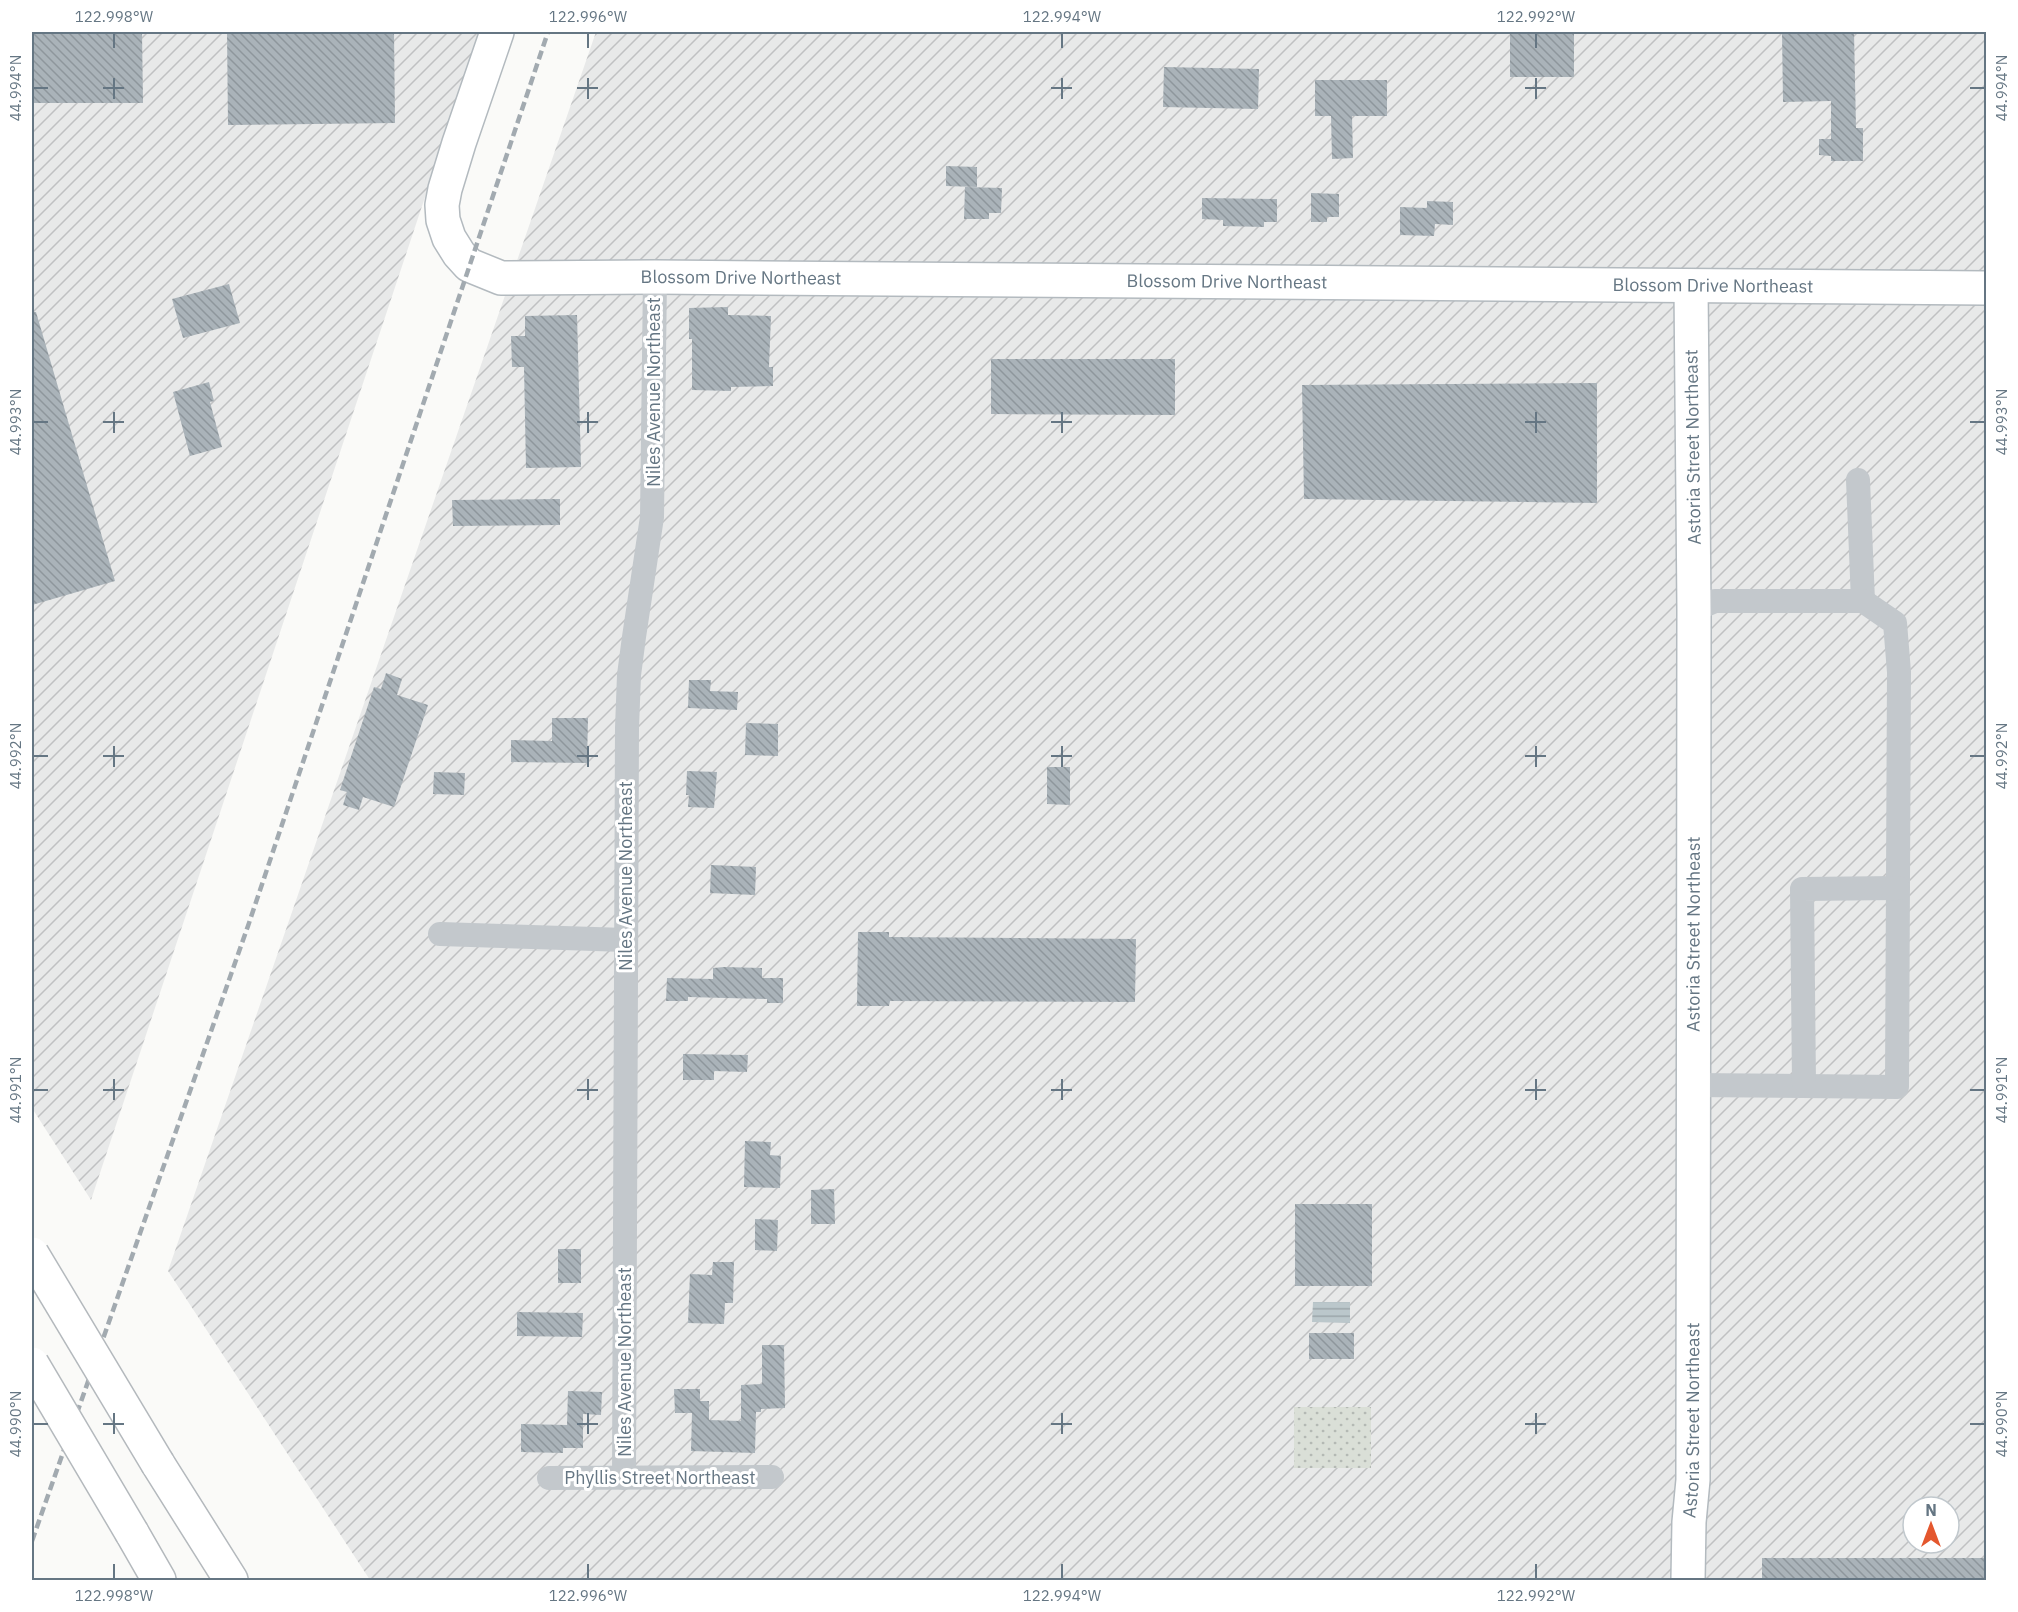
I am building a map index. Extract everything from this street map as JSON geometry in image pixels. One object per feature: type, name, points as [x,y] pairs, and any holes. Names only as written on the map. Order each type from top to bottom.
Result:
[{"type":"main road","name":"Blossom Drive Northeast","points":[[497,32],[459,143],[442,205],[443,220],[449,238],[469,264],[501,278],[655,277],[1986,288]]},
{"type":"main road","name":"Astoria Street Northeast","points":[[1688,1581],[1689,1522],[1694,1480],[1694,610],[1691,286]]},
{"type":"main road","points":[[32,1254],[231,1581]]},
{"type":"main road","points":[[32,1364],[159,1581]]},
{"type":"main road","points":[[212,1549],[236,1581]]},
{"type":"street","name":"Niles Avenue Northeast","points":[[624,1478],[627,728],[633,646],[652,517],[655,277]]},
{"type":"street","points":[[1858,480],[1863,601]]},
{"type":"street","points":[[1693,1085],[1897,1087],[1899,672],[1895,623],[1863,601],[1714,602],[1694,610]]},
{"type":"street","points":[[1804,1085],[1802,889],[1898,888]]},
{"type":"street","points":[[440,934],[626,940]]},
{"type":"street","name":"Phyllis Street Northeast","points":[[549,1478],[772,1477]]},
{"type":"shaded area","points":[[32,32],[480,32],[91,1200],[32,1108]]},
{"type":"shaded area","points":[[596,32],[1986,32],[1986,1580],[370,1580],[168,1271]]},
{"type":"shaded area","points":[[1313,1302],[1350,1302],[1350,1323],[1312,1322]]},
{"type":"shaded area","points":[[1294,1407],[1371,1407],[1371,1468],[1294,1468]]},
{"type":"building","points":[[32,32],[142,32],[143,103],[32,103]]},
{"type":"building","points":[[227,32],[394,32],[395,123],[228,125]]},
{"type":"building","points":[[1510,32],[1574,32],[1574,77],[1510,77]]},
{"type":"building","points":[[1782,32],[1854,32],[1856,128],[1863,128],[1863,161],[1831,161],[1831,156],[1819,155],[1819,139],[1831,139],[1831,101],[1783,102]]},
{"type":"building","points":[[1164,67],[1259,69],[1258,109],[1163,107]]},
{"type":"building","points":[[1315,80],[1387,80],[1387,116],[1352,116],[1353,158],[1332,159],[1331,116],[1315,116]]},
{"type":"building","points":[[946,166],[977,167],[977,187],[946,186]]},
{"type":"building","points":[[965,187],[1002,188],[1001,213],[989,213],[989,219],[964,219]]},
{"type":"building","points":[[1311,193],[1339,194],[1339,217],[1327,217],[1327,222],[1311,222]]},
{"type":"building","points":[[1202,198],[1277,199],[1277,222],[1264,222],[1264,227],[1223,226],[1223,220],[1202,219]]},
{"type":"building","points":[[1427,201],[1453,202],[1453,225],[1435,224],[1434,236],[1400,235],[1400,207],[1427,208]]},
{"type":"building","points":[[229,284],[240,323],[183,338],[172,299]]},
{"type":"building","points":[[728,307],[728,315],[771,316],[769,367],[773,367],[773,386],[731,387],[731,391],[692,390],[692,339],[689,339],[689,308]]},
{"type":"building","points":[[32,312],[36,312],[115,581],[32,605]]},
{"type":"building","points":[[577,315],[581,467],[526,468],[524,367],[512,367],[511,336],[525,336],[525,316]]},
{"type":"building","points":[[991,359],[1175,359],[1175,415],[991,414]]},
{"type":"building","points":[[209,382],[214,401],[210,402],[222,447],[190,456],[173,392]]},
{"type":"building","points":[[1597,383],[1597,503],[1304,499],[1302,385]]},
{"type":"building","points":[[560,499],[560,525],[453,526],[452,500]]},
{"type":"building","points":[[386,673],[402,679],[397,695],[428,705],[394,807],[363,797],[359,810],[343,805],[347,792],[340,790],[374,687],[381,689]]},
{"type":"building","points":[[689,680],[711,680],[710,691],[738,692],[737,710],[688,708]]},
{"type":"building","points":[[552,718],[588,718],[587,763],[511,762],[511,740],[552,741]]},
{"type":"building","points":[[746,723],[778,724],[778,756],[745,755]]},
{"type":"building","points":[[1047,767],[1070,767],[1070,805],[1047,804]]},
{"type":"building","points":[[687,771],[717,772],[714,808],[688,807]]},
{"type":"building","points":[[434,772],[465,773],[464,795],[433,794]]},
{"type":"building","points":[[711,865],[756,867],[755,895],[710,893]]},
{"type":"building","points":[[858,932],[889,932],[889,937],[1136,939],[1135,1002],[890,1001],[889,1006],[857,1006]]},
{"type":"building","points":[[713,968],[762,968],[762,978],[783,978],[783,1003],[767,1003],[767,999],[688,997],[688,1001],[666,1001],[667,978],[713,979]]},
{"type":"building","points":[[683,1054],[748,1055],[747,1072],[714,1071],[714,1080],[683,1080]]},
{"type":"building","points":[[745,1141],[771,1142],[770,1155],[781,1156],[780,1188],[744,1187]]},
{"type":"building","points":[[834,1189],[835,1224],[811,1224],[811,1190]]},
{"type":"building","points":[[1295,1204],[1372,1204],[1372,1286],[1295,1286]]},
{"type":"building","points":[[755,1219],[778,1220],[777,1251],[755,1250]]},
{"type":"building","points":[[558,1249],[581,1249],[581,1283],[558,1283]]},
{"type":"building","points":[[713,1262],[734,1262],[733,1303],[725,1303],[724,1324],[688,1323],[690,1274],[712,1275]]},
{"type":"building","points":[[517,1312],[583,1313],[582,1337],[517,1336]]},
{"type":"building","points":[[1309,1333],[1354,1333],[1354,1359],[1309,1359]]},
{"type":"building","points":[[762,1345],[784,1345],[785,1408],[761,1409],[761,1412],[756,1412],[755,1453],[691,1451],[692,1413],[675,1413],[674,1389],[700,1389],[700,1401],[709,1401],[709,1420],[741,1421],[741,1385],[762,1384]]},
{"type":"building","points":[[568,1391],[602,1392],[601,1415],[583,1414],[583,1448],[563,1448],[563,1453],[521,1452],[521,1424],[567,1425]]},
{"type":"building","points":[[1762,1558],[1986,1558],[1986,1581],[1762,1581]]},
{"type":"railway","points":[[32,1541],[248,926],[548,32]]}]
